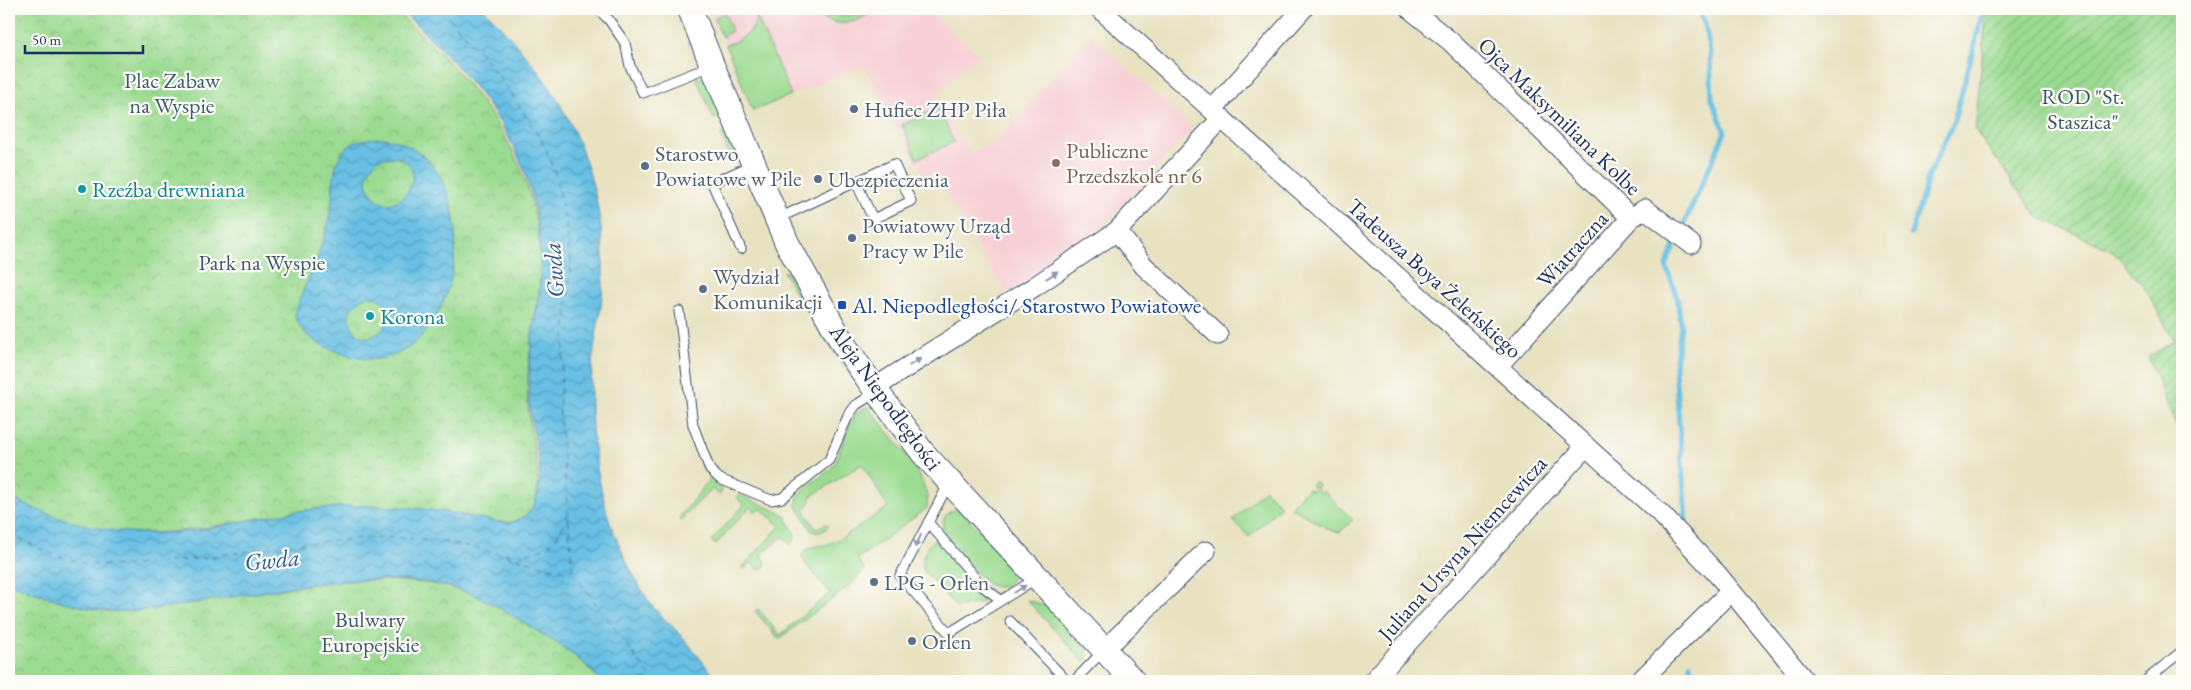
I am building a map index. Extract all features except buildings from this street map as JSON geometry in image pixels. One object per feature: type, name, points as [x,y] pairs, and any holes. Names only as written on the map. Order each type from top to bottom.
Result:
[{"type":"street","name":"Aleja Niepodległości","points":[[677,9],[700,37]]},
{"type":"street","name":"Aleja Niepodległości","points":[[690,9],[776,220],[823,310],[875,390],[917,445],[949,482],[1134,681]]},
{"type":"street","name":"Tadeusza Boya Żeleńskiego","points":[[1100,9],[1660,513],[1731,591],[1805,681]]},
{"type":"street","points":[[875,390],[1034,287],[1117,230],[1217,114],[1303,9]]},
{"type":"street","name":"Ojca Maksymiliana Kolbe","points":[[1410,9],[1450,41],[1631,218]]},
{"type":"street","name":"Wiatraczna","points":[[1498,366],[1631,218],[1645,209],[1691,244]]},
{"type":"street","points":[[1117,230],[1144,266],[1218,335]]},
{"type":"street","name":"Juliana Ursyna Niemcewicza","points":[[1373,681],[1586,446]]},
{"type":"street","points":[[1104,650],[1206,551]]},
{"type":"street","points":[[1640,681],[1731,591]]},
{"type":"lane","points":[[598,9],[609,20],[625,43],[630,66],[643,92],[712,65]]},
{"type":"lane","points":[[742,248],[712,183],[752,164]]},
{"type":"lane","points":[[776,220],[856,182],[894,164],[911,201],[873,219],[856,182]]},
{"type":"lane","points":[[679,311],[693,425],[707,464],[714,475],[720,479],[763,497],[772,500],[782,498],[824,466],[832,455],[848,416],[856,405],[875,390]]},
{"type":"lane","points":[[949,482],[900,576],[948,632],[1037,578]]},
{"type":"lane","points":[[928,522],[982,586],[1001,600]]},
{"type":"lane","points":[[1010,620],[1073,680],[1104,650]]},
{"type":"lane","points":[[2145,681],[2182,651]]},
{"type":"shaded area","points":[[711,9],[925,9],[979,54],[935,96],[970,154],[996,141],[1090,35],[1193,128],[1090,240],[1008,295],[966,228],[935,172],[925,177],[864,66],[753,111]]},
{"type":"green space","name":"Park na Wyspie","points":[[9,9],[393,9],[413,27],[469,86],[501,130],[524,178],[536,219],[540,277],[527,392],[538,483],[537,495],[530,512],[520,519],[508,523],[406,508],[337,507],[209,527],[145,533],[113,532],[72,524],[9,497]]},
{"type":"green space","points":[[812,9],[843,16],[874,9],[867,15],[851,22],[835,23],[827,20]]},
{"type":"green space","name":"ROD \"St. Staszica\"","points":[[1989,9],[2182,9],[2182,431],[2177,428],[2148,357],[2174,341],[2145,288],[2113,251],[2037,216],[1975,130],[1986,17]]},
{"type":"green space","points":[[725,13],[732,31],[722,37],[714,18]]},
{"type":"green space","points":[[756,15],[791,95],[753,111],[726,45],[742,38],[750,31]]},
{"type":"green space","points":[[696,77],[707,80],[722,116],[714,119]]},
{"type":"green space","points":[[938,108],[954,142],[917,159],[902,125]]},
{"type":"green space","points":[[729,131],[741,161],[733,164],[721,134]]},
{"type":"green space","points":[[783,271],[793,276],[852,375],[850,376],[801,303]]},
{"type":"green space","points":[[868,407],[916,469],[927,496],[927,508],[857,559],[865,570],[849,586],[779,639],[755,611],[758,609],[780,635],[830,593],[804,561],[802,555],[805,551],[812,547],[838,540],[888,507],[862,464],[810,497],[811,502],[804,510],[816,529],[825,524],[828,525],[824,531],[811,530],[796,505],[802,492],[831,469],[855,415]]},
{"type":"green space","points":[[710,479],[721,487],[720,495],[712,489],[681,520],[679,518]]},
{"type":"green space","points":[[1315,481],[1318,485],[1316,488],[1321,493],[1324,491],[1353,520],[1340,532],[1332,531],[1290,507],[1308,488],[1311,491],[1314,487],[1311,485]]},
{"type":"green space","points":[[1265,489],[1281,506],[1249,537],[1233,520]]},
{"type":"green space","points":[[740,495],[785,515],[796,537],[791,545],[783,536],[761,555],[766,562],[763,569],[757,569],[752,563],[742,568],[780,526],[761,509],[756,512],[750,507],[715,545],[711,541],[744,505],[736,497]]},
{"type":"green space","points":[[956,510],[962,512],[1012,566],[1013,578],[1006,586],[994,586],[983,580],[946,535],[943,520],[949,512]]},
{"type":"green space","points":[[935,540],[984,596],[983,602],[957,608],[924,571],[924,553],[928,545]]},
{"type":"green space","name":"Bulwary Europejskie","points":[[368,580],[413,582],[443,586],[472,593],[560,645],[601,681],[9,681],[9,582],[106,611],[138,611],[327,582]]},
{"type":"green space","points":[[1027,600],[1049,607],[1087,647],[1087,657],[1084,662]]},
{"type":"water","name":"Gwda","points":[[399,9],[484,9],[535,67],[561,106],[572,128],[590,174],[596,198],[603,247],[602,296],[593,361],[591,407],[596,462],[608,516],[616,538],[640,588],[656,611],[680,634],[718,681],[601,681],[584,663],[566,650],[496,606],[480,597],[432,583],[399,580],[332,582],[165,608],[107,611],[70,604],[9,582],[9,497],[79,523],[104,529],[153,533],[204,529],[285,513],[348,506],[418,509],[508,523],[523,517],[534,505],[538,494],[540,470],[530,411],[529,368],[539,297],[540,243],[534,202],[516,152],[489,106],[455,64]]},
{"type":"water","points":[[383,138],[421,154],[444,185],[455,225],[453,269],[440,309],[416,341],[384,358],[344,354],[328,348],[309,337],[295,317],[298,303],[315,264],[326,232],[334,174],[338,159],[350,145],[366,139]],"holes":[[[394,157],[407,163],[412,172],[412,183],[398,201],[387,204],[377,199],[368,186],[367,178],[371,168],[378,159]],[[368,296],[382,301],[388,308],[390,316],[380,332],[364,337],[356,332],[349,320],[349,315],[353,306]]]},
{"type":"waterway","points":[[1681,231],[1725,132],[1712,99],[1710,52],[1705,24],[1697,9]]},
{"type":"waterway","points":[[1911,234],[1929,175],[1954,121],[1984,9]]},
{"type":"waterway","points":[[1677,239],[1666,265],[1677,297],[1681,325],[1675,367],[1686,521]]},
{"type":"waterway","points":[[1690,664],[1690,681]]},
{"type":"ferry route","points":[[441,9],[503,81],[545,146],[555,173],[564,213],[571,262],[559,408],[573,573],[654,681]]},
{"type":"ferry route","points":[[505,553],[527,553],[545,547],[558,534],[567,514]]},
{"type":"ferry route","points":[[9,534],[63,558],[99,565],[142,564],[210,557],[315,542],[395,538],[418,539],[462,546],[572,573]]},
{"type":"place","name":"Hufiec ZHP Piła","points":[[854,109]]},
{"type":"place","name":"Publiczne Przedszkole nr 6","points":[[1056,163]]},
{"type":"place","name":"Starostwo Powiatowe w Pile","points":[[645,166]]},
{"type":"place","name":"Ubezpieczenia","points":[[818,179]]},
{"type":"place","name":"Rzeźba drewniana","points":[[82,189]]},
{"type":"place","name":"Powiatowy Urząd Pracy w Pile","points":[[852,238]]},
{"type":"place","name":"Wydział Komunikacji","points":[[703,289]]},
{"type":"place","name":"Al. Niepodległości/ Starostwo Powiatowe","points":[[842,305]]},
{"type":"place","name":"Korona","points":[[370,316]]},
{"type":"place","name":"LPG - Orlen","points":[[874,582]]},
{"type":"place","name":"Orlen","points":[[912,641]]},
{"type":"park label","name":"Plac Zabaw na Wyspie","points":[[172,92]]}]
